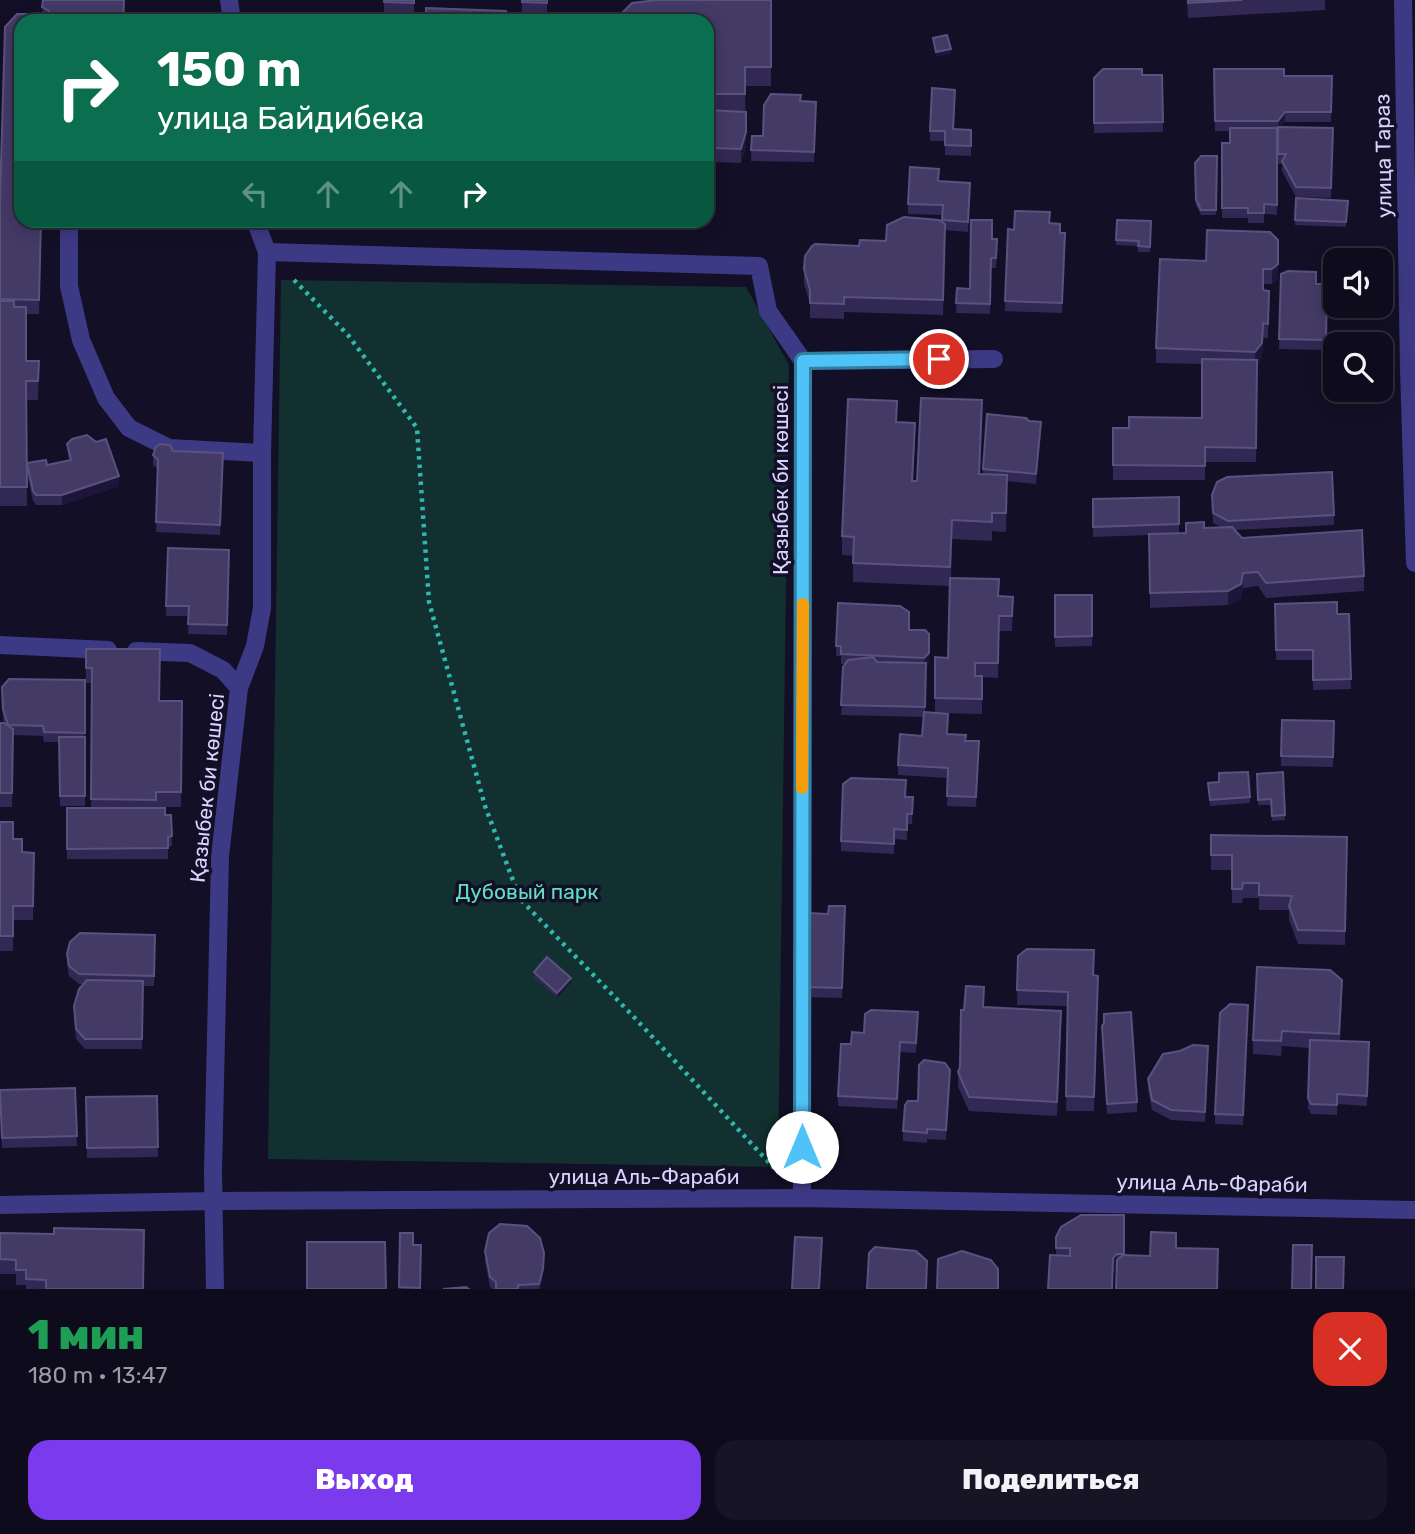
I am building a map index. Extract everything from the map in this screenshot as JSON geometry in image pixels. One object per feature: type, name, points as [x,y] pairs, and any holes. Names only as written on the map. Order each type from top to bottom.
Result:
[{"type":"street","name":"улица Тараз","points":[[1403,0],[1415,564]]},
{"type":"street","points":[[69,228],[69,286],[81,340],[106,398],[129,428],[169,448],[262,453]]},
{"type":"street","name":"Қазыбек би көшесі","points":[[215,1289],[220,856],[239,688],[255,646],[262,608],[262,453],[267,252],[258,228]]},
{"type":"street","name":"Қазыбек би көшесі","points":[[267,252],[759,266],[768,311],[803,361],[802,1198]]},
{"type":"street","points":[[803,361],[993,359]]},
{"type":"street","points":[[0,645],[190,653],[223,670],[239,688]]},
{"type":"street","name":"улица Аль-Фараби","points":[[0,1205],[214,1201],[802,1198],[1415,1210]]},
{"type":"path","points":[[267,252],[348,335],[417,428],[429,601],[485,806],[520,899],[802,1198]]},
{"type":"green space","name":"Дубовый парк","points":[[281,280],[746,287],[789,365],[778,1167],[268,1159]]},
{"type":"building","points":[[43,0],[124,0],[123,14],[49,14],[49,11],[42,7]]},
{"type":"building","points":[[414,0],[414,3],[384,2]]},
{"type":"building","points":[[547,0],[547,3],[522,2]]},
{"type":"building","points":[[656,0],[771,0],[771,67],[745,67],[745,94],[714,94],[714,14],[623,14],[632,3]]},
{"type":"building","points":[[1188,0],[1242,0],[1188,3]]},
{"type":"building","points":[[426,8],[506,11],[506,14],[426,14]]},
{"type":"building","points":[[14,17],[14,228],[41,228],[39,300],[0,299],[5,27]]},
{"type":"building","points":[[947,35],[951,49],[936,52],[933,38]]},
{"type":"building","points":[[1103,69],[1142,69],[1142,75],[1162,75],[1163,122],[1094,123],[1094,78]]},
{"type":"building","points":[[1214,69],[1284,69],[1284,76],[1332,76],[1331,112],[1285,112],[1278,121],[1215,121]]},
{"type":"building","points":[[932,88],[955,90],[953,129],[971,130],[971,146],[945,145],[945,131],[930,131]]},
{"type":"building","points":[[771,94],[801,95],[800,101],[816,102],[814,152],[751,150],[752,136],[763,136],[764,105]]},
{"type":"building","points":[[714,110],[746,112],[746,132],[741,149],[714,148]]},
{"type":"building","points":[[1278,127],[1333,128],[1331,188],[1296,187],[1282,161],[1286,154],[1278,154]]},
{"type":"building","points":[[1230,128],[1277,128],[1277,205],[1264,204],[1264,213],[1248,213],[1248,208],[1222,208],[1222,143],[1230,143]]},
{"type":"building","points":[[1201,156],[1217,156],[1216,210],[1201,210],[1196,200],[1195,163]]},
{"type":"building","points":[[910,167],[939,169],[938,181],[970,183],[968,222],[942,220],[943,205],[908,204]]},
{"type":"building","points":[[1296,198],[1348,201],[1346,222],[1295,220]]},
{"type":"building","points":[[1015,211],[1050,212],[1049,223],[1060,224],[1060,233],[1065,233],[1062,303],[1005,301],[1008,229],[1014,230]]},
{"type":"building","points":[[904,217],[939,220],[945,224],[943,300],[844,297],[844,304],[810,303],[810,290],[804,269],[805,256],[812,246],[859,246],[860,240],[886,241],[887,225]]},
{"type":"building","points":[[971,220],[992,220],[992,239],[997,239],[996,258],[991,258],[990,304],[956,303],[957,288],[970,289]]},
{"type":"building","points":[[1117,220],[1151,221],[1150,247],[1138,246],[1139,241],[1116,240]]},
{"type":"building","points":[[1207,230],[1270,232],[1278,240],[1278,264],[1272,269],[1263,269],[1263,290],[1269,291],[1268,324],[1263,323],[1262,343],[1255,352],[1156,348],[1160,259],[1206,261]]},
{"type":"building","points":[[1288,271],[1316,272],[1316,284],[1323,284],[1323,318],[1326,318],[1323,340],[1279,339],[1281,274]]},
{"type":"building","points":[[0,301],[14,301],[14,307],[26,307],[26,361],[39,361],[38,381],[26,381],[27,487],[0,487]]},
{"type":"building","points":[[1202,359],[1257,360],[1256,448],[1205,447],[1205,466],[1113,465],[1113,428],[1129,428],[1129,417],[1202,418]]},
{"type":"building","points":[[921,398],[982,400],[979,474],[1007,475],[1006,513],[992,513],[992,522],[952,520],[950,567],[853,563],[854,537],[842,536],[848,399],[897,401],[896,422],[915,423],[912,481],[917,481]]},
{"type":"building","points":[[987,414],[1041,422],[1036,474],[983,469]]},
{"type":"building","points":[[87,435],[96,442],[106,439],[119,476],[62,495],[36,495],[27,463],[46,460],[47,465],[71,460],[67,444],[72,439]]},
{"type":"building","points":[[160,444],[170,445],[173,451],[223,453],[220,525],[156,522],[158,460],[153,455]]},
{"type":"building","points":[[1332,472],[1334,515],[1228,521],[1213,513],[1212,495],[1217,482],[1227,477]]},
{"type":"building","points":[[1179,497],[1179,524],[1093,527],[1093,499]]},
{"type":"building","points":[[1204,522],[1204,528],[1232,527],[1242,538],[1362,530],[1364,576],[1266,583],[1258,572],[1243,573],[1241,584],[1228,591],[1150,593],[1149,534],[1186,533],[1186,523]]},
{"type":"building","points":[[168,548],[229,550],[227,625],[188,624],[189,606],[166,606]]},
{"type":"building","points":[[950,578],[999,579],[998,596],[1013,597],[1012,616],[999,616],[998,663],[975,663],[975,676],[982,676],[982,699],[935,698],[935,657],[948,658]]},
{"type":"building","points":[[1055,595],[1092,595],[1092,636],[1055,637]]},
{"type":"building","points":[[1337,602],[1337,614],[1349,614],[1351,679],[1313,680],[1313,650],[1276,650],[1275,604]]},
{"type":"building","points":[[838,603],[900,606],[909,612],[909,630],[925,630],[929,634],[929,653],[924,658],[841,654],[841,646],[836,646]]},
{"type":"building","points":[[86,649],[160,649],[159,701],[182,701],[181,792],[156,792],[156,800],[91,799],[92,668],[86,668]]},
{"type":"building","points":[[873,657],[877,662],[926,663],[925,707],[841,705],[843,667],[848,660]]},
{"type":"building","points":[[9,679],[85,680],[85,733],[44,732],[43,726],[8,725],[3,709],[2,687]]},
{"type":"building","points":[[924,712],[948,714],[947,734],[966,735],[965,741],[979,741],[976,797],[947,796],[948,768],[898,765],[900,734],[922,736]]},
{"type":"building","points":[[1282,720],[1334,721],[1333,757],[1281,756]]},
{"type":"building","points":[[0,723],[13,729],[12,793],[0,793]]},
{"type":"building","points":[[59,737],[85,737],[85,796],[60,796]]},
{"type":"building","points":[[1248,772],[1250,797],[1210,800],[1208,783],[1219,782],[1219,773]]},
{"type":"building","points":[[1283,772],[1285,815],[1272,816],[1271,799],[1258,800],[1257,774]]},
{"type":"building","points":[[851,778],[906,780],[905,797],[913,797],[912,814],[907,814],[907,830],[894,829],[894,844],[841,841],[843,784]]},
{"type":"building","points":[[67,808],[165,808],[165,815],[171,815],[172,836],[168,837],[168,848],[67,849]]},
{"type":"building","points":[[0,822],[13,822],[13,839],[22,839],[22,852],[34,853],[33,906],[13,906],[13,936],[0,936]]},
{"type":"building","points":[[1211,835],[1347,837],[1345,931],[1298,930],[1289,906],[1292,896],[1259,895],[1259,883],[1243,883],[1242,889],[1232,889],[1232,855],[1211,855]]},
{"type":"building","points":[[829,906],[845,906],[842,988],[806,987],[809,913],[828,914]]},
{"type":"building","points":[[80,933],[155,935],[154,976],[79,974],[69,966],[67,954],[70,942]]},
{"type":"building","points":[[1027,949],[1094,950],[1093,975],[1098,976],[1094,1097],[1066,1096],[1068,992],[1017,990],[1018,956]]},
{"type":"building","points":[[547,957],[571,978],[557,993],[534,972]]},
{"type":"building","points":[[1257,967],[1330,970],[1342,980],[1339,1034],[1282,1031],[1281,1041],[1253,1040]]},
{"type":"building","points":[[87,980],[143,981],[142,1039],[85,1039],[76,1029],[74,1006],[79,989]]},
{"type":"building","points":[[966,986],[984,987],[983,1007],[1061,1011],[1057,1102],[969,1097],[958,1072],[961,1010],[964,1010]]},
{"type":"building","points":[[1230,1004],[1248,1005],[1243,1115],[1215,1114],[1220,1013]]},
{"type":"building","points":[[871,1010],[918,1012],[916,1043],[900,1042],[897,1099],[838,1096],[841,1044],[851,1044],[852,1032],[864,1033],[865,1014]]},
{"type":"building","points":[[1131,1012],[1137,1102],[1107,1104],[1102,1026],[1104,1014]]},
{"type":"building","points":[[1310,1040],[1369,1042],[1367,1096],[1337,1094],[1337,1105],[1311,1104],[1308,1098]]},
{"type":"building","points":[[1193,1045],[1208,1046],[1205,1112],[1171,1110],[1152,1100],[1148,1079],[1163,1054]]},
{"type":"building","points":[[924,1060],[945,1063],[950,1070],[946,1130],[927,1129],[927,1133],[903,1131],[905,1105],[908,1101],[918,1101],[919,1065]]},
{"type":"building","points":[[75,1088],[77,1136],[2,1138],[0,1090]]},
{"type":"building","points":[[157,1096],[158,1147],[87,1148],[86,1097]]},
{"type":"building","points":[[1081,1215],[1124,1215],[1124,1254],[1117,1254],[1113,1258],[1112,1289],[1048,1289],[1050,1255],[1070,1256],[1070,1248],[1056,1248],[1056,1237],[1061,1227]]},
{"type":"building","points":[[500,1224],[527,1226],[540,1238],[544,1253],[539,1284],[518,1285],[518,1289],[496,1289],[496,1282],[490,1277],[485,1251],[489,1233]]},
{"type":"building","points":[[54,1228],[144,1230],[143,1289],[46,1289],[46,1280],[26,1279],[26,1270],[16,1270],[16,1260],[0,1259],[0,1233],[54,1234]]},
{"type":"building","points":[[1151,1232],[1176,1233],[1176,1248],[1218,1249],[1217,1289],[1116,1289],[1117,1260],[1123,1255],[1150,1256]]},
{"type":"building","points":[[400,1233],[413,1233],[413,1245],[421,1245],[420,1288],[399,1287]]},
{"type":"building","points":[[795,1237],[822,1238],[819,1289],[792,1289]]},
{"type":"building","points":[[307,1242],[385,1242],[386,1289],[307,1289]]},
{"type":"building","points":[[1293,1245],[1312,1245],[1311,1289],[1292,1289]]},
{"type":"building","points":[[875,1247],[916,1251],[927,1261],[926,1289],[867,1289],[869,1253]]},
{"type":"building","points":[[962,1251],[991,1260],[998,1269],[998,1289],[937,1289],[938,1259]]},
{"type":"building","points":[[1316,1257],[1344,1257],[1343,1289],[1316,1289]]},
{"type":"slow traffic","points":[[802,788],[803,604]]},
{"type":"route","points":[[802,1147],[803,361],[939,359]]}]
